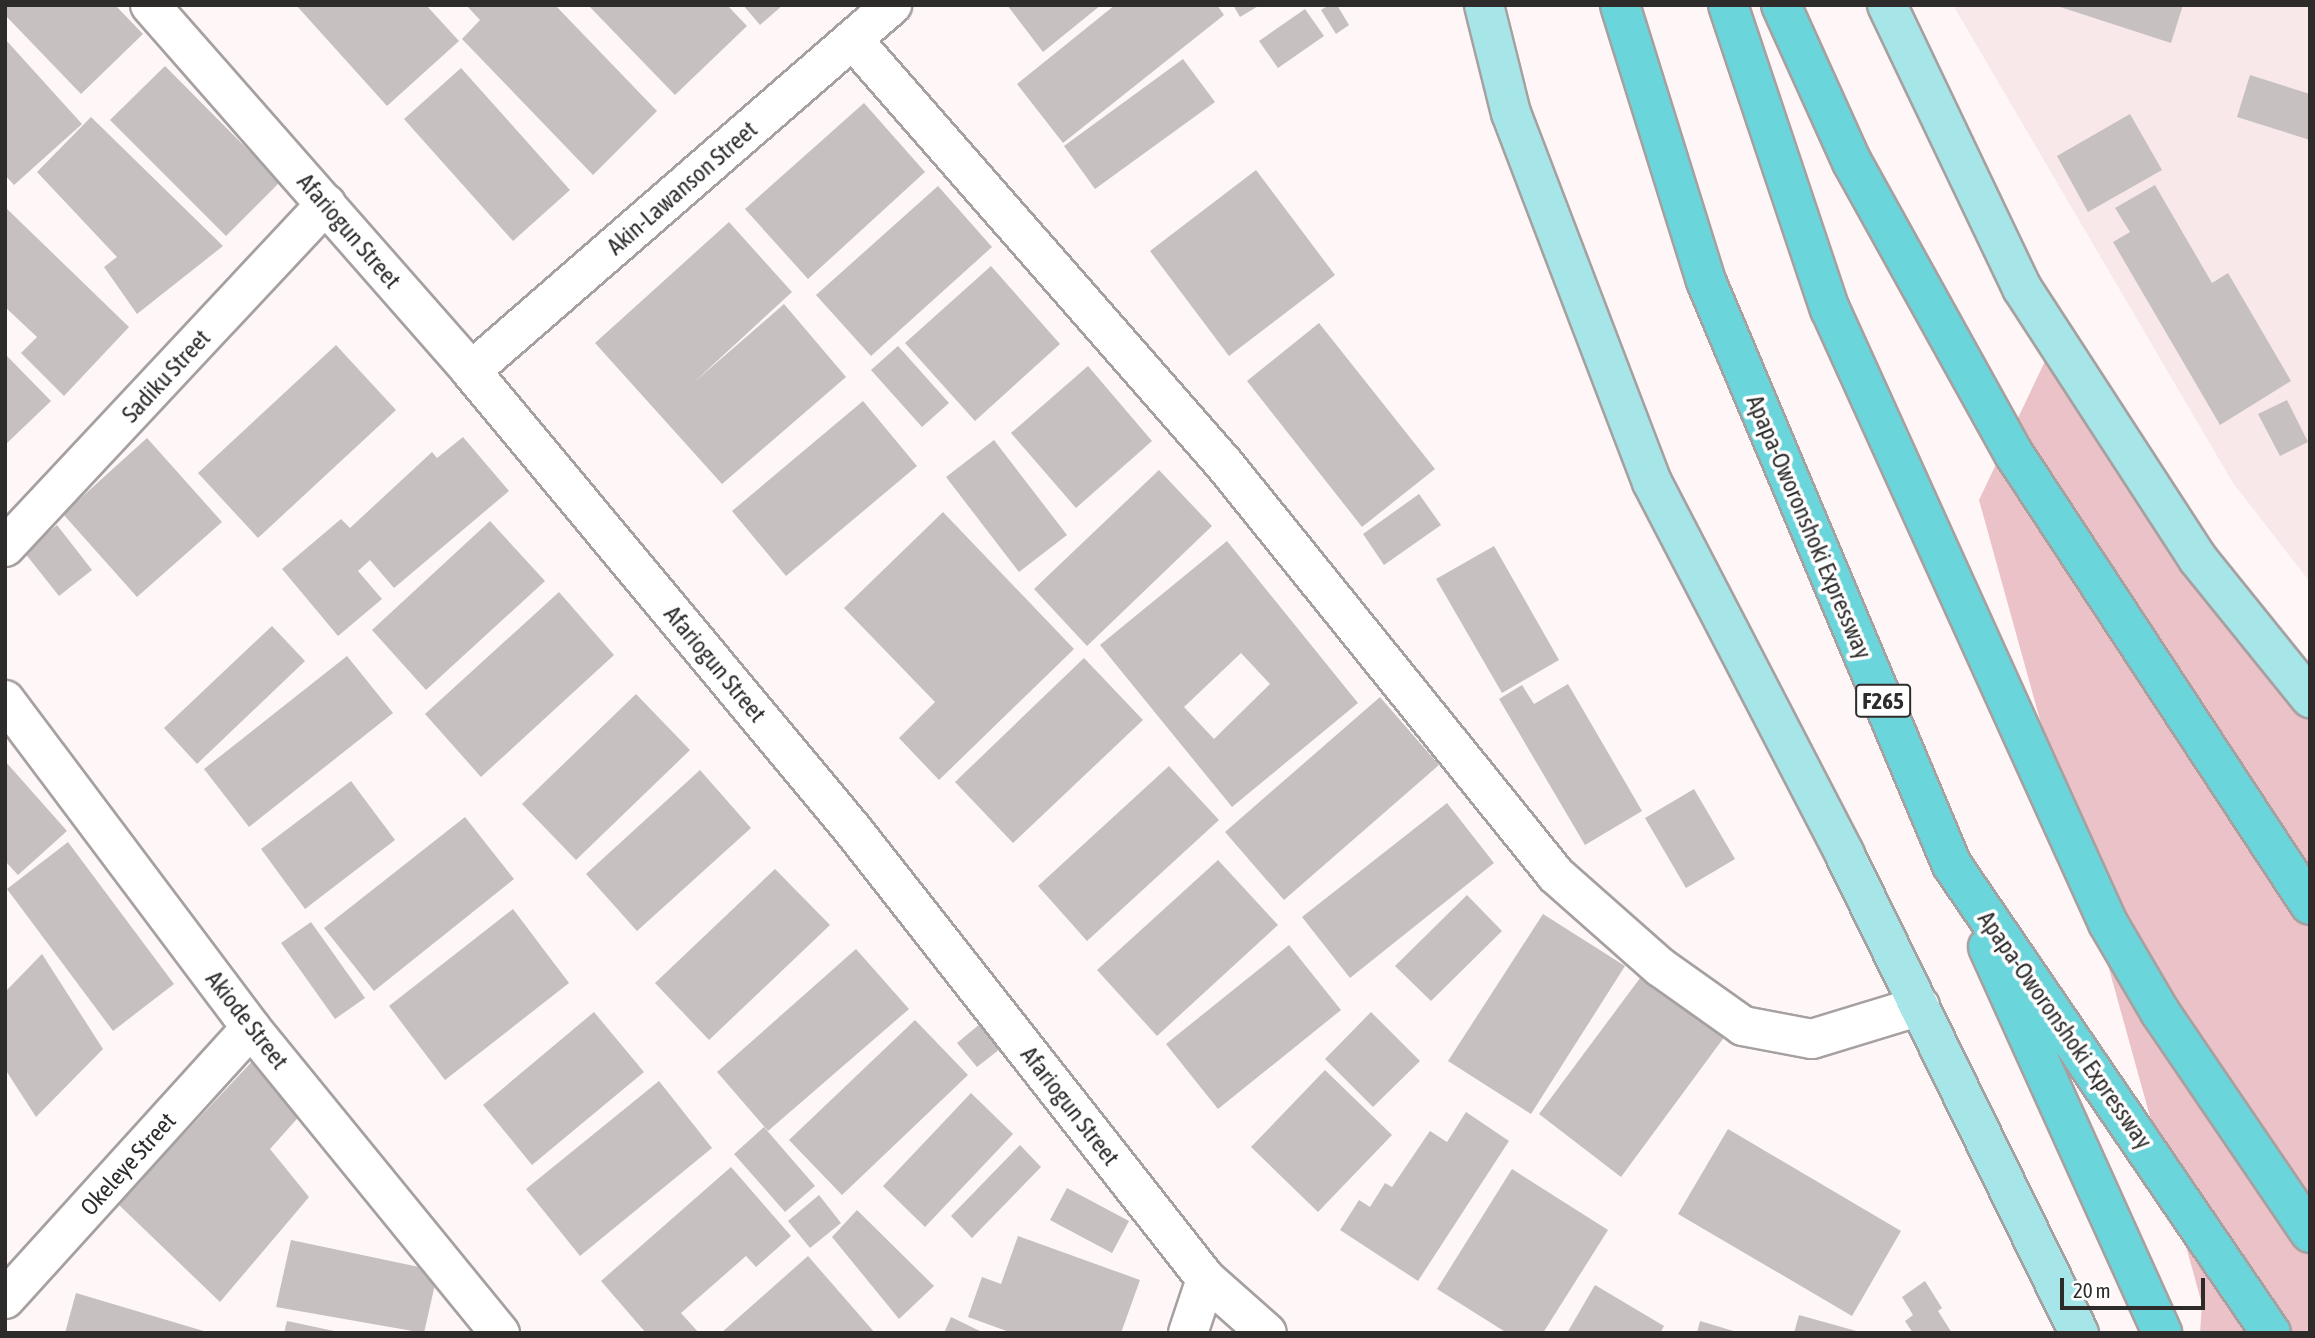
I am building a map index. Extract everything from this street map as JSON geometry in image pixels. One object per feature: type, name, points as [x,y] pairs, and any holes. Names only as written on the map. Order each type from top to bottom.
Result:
[{"type":"highway","name":"Apapa-Oworonshoki Expressway","points":[[1620,5],[1706,281],[1952,865],[2271,1333]]},
{"type":"highway","points":[[1728,5],[1830,309],[2108,923],[2160,1012],[2310,1233]]},
{"type":"highway","points":[[1781,5],[1852,162],[2014,454],[2310,905]]},
{"type":"highway","points":[[1952,865],[2162,1333]]},
{"type":"main road","points":[[1484,5],[1511,113],[1652,482],[1920,1006],[2079,1333]]},
{"type":"main road","points":[[1887,5],[2022,288],[2198,559],[2310,698]]},
{"type":"street","name":"Afariogun Street","points":[[150,5],[471,370],[853,830],[1206,1279],[1266,1333]]},
{"type":"street","name":"Akin-Lawanson Street","points":[[471,370],[892,5]]},
{"type":"street","points":[[853,40],[1224,465],[1556,875],[1660,967],[1743,1026],[1812,1039],[1920,1006]]},
{"type":"street","name":"Sadiku Street","points":[[5,547],[326,204]]},
{"type":"street","name":"Akiode Street","points":[[5,700],[251,1028],[500,1333]]},
{"type":"street","name":"Okeleye Street","points":[[5,1299],[251,1028]]},
{"type":"street","points":[[1188,1333],[1206,1279]]},
{"type":"shaded area","points":[[1953,5],[2310,5],[2310,582],[2233,483]]},
{"type":"shaded area","points":[[2056,338],[2310,709],[2310,1333],[2200,1333],[2202,1304],[1979,500]]},
{"type":"building","points":[[5,5],[115,5],[143,34],[81,94],[5,15]]},
{"type":"building","points":[[296,5],[426,5],[459,41],[387,106]]},
{"type":"building","points":[[466,5],[555,5],[657,111],[593,175],[462,39],[480,20]]},
{"type":"building","points":[[588,5],[727,5],[747,26],[675,95]]},
{"type":"building","points":[[743,5],[783,5],[760,25]]},
{"type":"building","points":[[1007,5],[1101,5],[1043,52]]},
{"type":"building","points":[[1115,5],[1217,5],[1224,15],[1063,143],[1017,84]]},
{"type":"building","points":[[1233,5],[1260,5],[1240,17]]},
{"type":"building","points":[[1329,5],[1337,5],[1349,25],[1336,34],[1321,10]]},
{"type":"building","points":[[2054,5],[2183,5],[2171,43]]},
{"type":"building","points":[[1305,9],[1324,36],[1278,68],[1259,41]]},
{"type":"building","points":[[5,39],[82,124],[14,185],[5,175]]},
{"type":"building","points":[[1183,59],[1215,102],[1095,189],[1064,146]]},
{"type":"building","points":[[165,66],[280,182],[226,236],[110,120]]},
{"type":"building","points":[[461,68],[570,190],[513,241],[404,119]]},
{"type":"building","points":[[2250,75],[2310,94],[2310,140],[2237,117]]},
{"type":"building","points":[[864,103],[925,172],[808,279],[745,209]]},
{"type":"building","points":[[2130,114],[2162,170],[2088,212],[2057,156]]},
{"type":"building","points":[[91,117],[223,246],[137,314],[104,267],[117,257],[37,172]]},
{"type":"building","points":[[1256,170],[1335,275],[1229,356],[1150,251]]},
{"type":"building","points":[[2155,185],[2212,283],[2228,273],[2291,381],[2220,425],[2113,242],[2130,232],[2115,208]]},
{"type":"building","points":[[938,186],[992,247],[871,356],[816,295]]},
{"type":"building","points":[[5,207],[129,327],[64,396],[21,353],[37,337],[5,307]]},
{"type":"building","points":[[729,222],[792,292],[692,384],[784,304],[846,377],[722,484],[595,343]]},
{"type":"building","points":[[991,266],[1060,344],[975,421],[905,343]]},
{"type":"building","points":[[1319,323],[1435,469],[1362,527],[1247,381]]},
{"type":"building","points":[[336,345],[396,410],[258,538],[198,473]]},
{"type":"building","points":[[898,346],[949,403],[922,427],[871,370]]},
{"type":"building","points":[[5,354],[51,401],[5,445]]},
{"type":"building","points":[[1088,366],[1152,441],[1076,508],[1011,433]]},
{"type":"building","points":[[2287,400],[2308,442],[2280,456],[2258,414]]},
{"type":"building","points":[[863,401],[917,466],[786,576],[732,511]]},
{"type":"building","points":[[463,437],[509,491],[394,588],[370,560],[358,571],[382,599],[338,636],[282,569],[341,519],[350,528],[432,452],[437,458]]},
{"type":"building","points":[[147,438],[222,522],[137,597],[63,514]]},
{"type":"building","points":[[994,440],[1067,535],[1019,572],[946,477]]},
{"type":"building","points":[[1159,470],[1212,526],[1087,646],[1034,589]]},
{"type":"building","points":[[1419,494],[1441,525],[1384,565],[1363,534]]},
{"type":"building","points":[[943,512],[1074,649],[939,780],[899,738],[935,702],[844,608]]},
{"type":"building","points":[[490,521],[545,581],[426,690],[372,630]]},
{"type":"building","points":[[57,525],[92,570],[59,596],[24,552]]},
{"type":"building","points":[[1227,541],[1358,703],[1232,807],[1100,645]],"holes":[[[1241,653],[1270,684],[1214,739],[1184,707]]]},
{"type":"building","points":[[1494,546],[1559,660],[1502,693],[1436,579]]},
{"type":"building","points":[[559,592],[614,655],[481,777],[425,714]]},
{"type":"building","points":[[272,626],[305,661],[197,764],[164,728]]},
{"type":"building","points":[[347,656],[393,713],[249,827],[204,769]]},
{"type":"building","points":[[1084,658],[1143,720],[1013,843],[955,782]]},
{"type":"building","points":[[1568,684],[1642,811],[1585,845],[1499,699],[1522,685],[1534,704]]},
{"type":"building","points":[[636,694],[690,750],[576,860],[522,804]]},
{"type":"building","points":[[1380,697],[1439,765],[1284,900],[1225,832]]},
{"type":"building","points":[[5,761],[67,831],[18,875],[5,861]]},
{"type":"building","points":[[1169,766],[1219,820],[1087,941],[1038,886]]},
{"type":"building","points":[[700,770],[751,828],[637,931],[586,874]]},
{"type":"building","points":[[351,781],[395,840],[305,909],[261,849]]},
{"type":"building","points":[[1694,789],[1735,859],[1686,888],[1645,818]]},
{"type":"building","points":[[1447,803],[1494,863],[1350,978],[1302,917]]},
{"type":"building","points":[[465,817],[514,879],[374,991],[324,928]]},
{"type":"building","points":[[68,842],[174,984],[113,1031],[7,889]]},
{"type":"building","points":[[1218,860],[1278,925],[1157,1036],[1097,970]]},
{"type":"building","points":[[775,869],[830,925],[709,1040],[655,983]]},
{"type":"building","points":[[1467,895],[1502,931],[1431,1001],[1395,966]]},
{"type":"building","points":[[513,909],[569,983],[445,1080],[389,1006]]},
{"type":"building","points":[[1543,914],[1625,966],[1531,1114],[1448,1061]]},
{"type":"building","points":[[311,922],[365,998],[335,1019],[281,943]]},
{"type":"building","points":[[1289,945],[1341,1010],[1218,1109],[1166,1044]]},
{"type":"building","points":[[856,949],[909,1009],[768,1131],[717,1072]]},
{"type":"building","points":[[42,954],[103,1049],[36,1117],[5,1069],[5,992]]},
{"type":"building","points":[[1646,970],[1728,1032],[1621,1177],[1539,1114]]},
{"type":"building","points":[[594,1012],[644,1072],[532,1165],[483,1105]]},
{"type":"building","points":[[1371,1012],[1420,1061],[1373,1107],[1325,1059]]},
{"type":"building","points":[[915,1020],[968,1075],[842,1195],[789,1140]]},
{"type":"building","points":[[980,1024],[1000,1049],[977,1067],[957,1043]]},
{"type":"building","points":[[261,1052],[304,1111],[270,1149],[309,1197],[220,1302],[118,1204]]},
{"type":"building","points":[[1325,1070],[1392,1135],[1318,1212],[1251,1147]]},
{"type":"building","points":[[659,1081],[712,1148],[580,1256],[526,1189]]},
{"type":"building","points":[[971,1093],[1013,1134],[925,1227],[883,1186]]},
{"type":"building","points":[[1466,1112],[1509,1141],[1418,1281],[1340,1230],[1359,1200],[1370,1207],[1385,1183],[1392,1187],[1430,1131],[1447,1142]]},
{"type":"building","points":[[764,1127],[815,1186],[785,1212],[734,1154]]},
{"type":"building","points":[[1728,1129],[1901,1231],[1852,1316],[1678,1214]]},
{"type":"building","points":[[1020,1145],[1041,1167],[972,1238],[951,1216]]},
{"type":"building","points":[[731,1167],[791,1236],[756,1267],[746,1256],[681,1313],[699,1333],[646,1333],[601,1281]]},
{"type":"building","points":[[1512,1169],[1608,1230],[1543,1333],[1507,1333],[1437,1289]]},
{"type":"building","points":[[1067,1188],[1129,1221],[1112,1253],[1050,1220]]},
{"type":"building","points":[[819,1195],[841,1223],[810,1248],[788,1221]]},
{"type":"building","points":[[857,1210],[934,1286],[899,1319],[832,1237]]},
{"type":"building","points":[[1018,1236],[1140,1280],[1121,1333],[1012,1333],[968,1317],[982,1277],[1001,1284]]},
{"type":"building","points":[[291,1240],[438,1271],[424,1333],[276,1307]]},
{"type":"building","points":[[808,1256],[875,1333],[721,1333]]},
{"type":"building","points":[[1925,1281],[1942,1308],[1938,1311],[1952,1333],[1913,1333],[1905,1321],[1913,1315],[1902,1297]]},
{"type":"building","points":[[1595,1285],[1664,1326],[1660,1333],[1567,1333]]},
{"type":"building","points":[[76,1293],[207,1332],[207,1333],[65,1333]]},
{"type":"building","points":[[1799,1315],[1860,1332],[1860,1333],[1794,1333]]},
{"type":"building","points":[[951,1317],[984,1333],[944,1333]]},
{"type":"building","points":[[287,1321],[339,1332],[339,1333],[284,1333]]},
{"type":"building","points":[[1700,1321],[1737,1332],[1737,1333],[1697,1333]]}]
